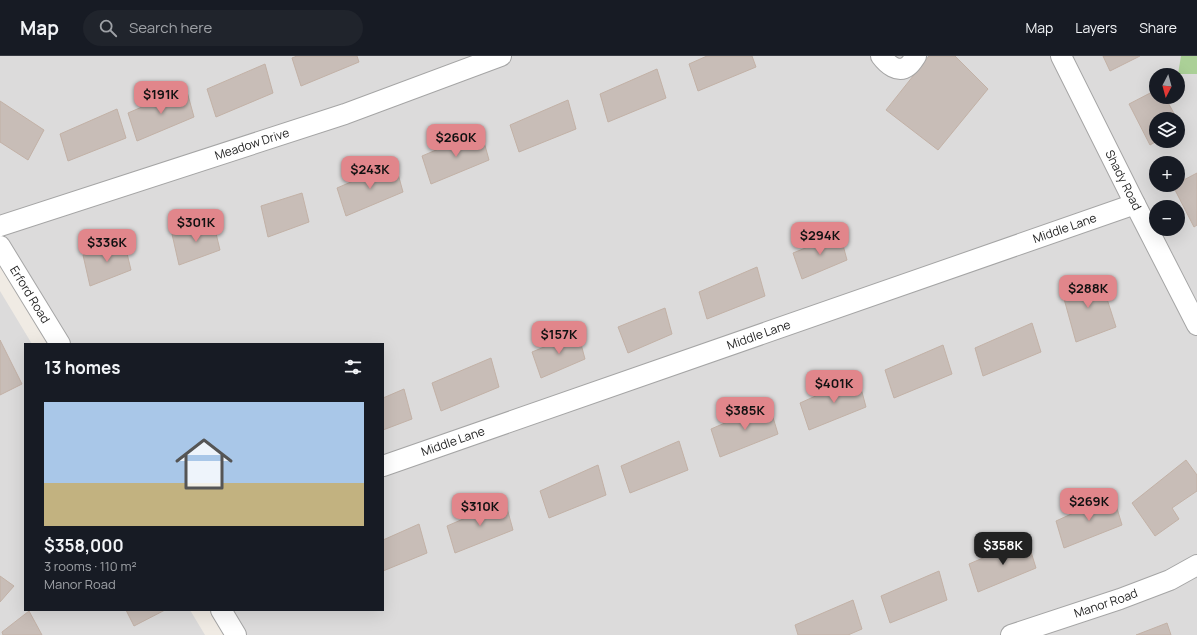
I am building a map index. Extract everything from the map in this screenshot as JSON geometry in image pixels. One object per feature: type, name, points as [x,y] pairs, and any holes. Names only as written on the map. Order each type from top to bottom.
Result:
[{"type":"street","name":"Meadow Drive","points":[[0,226],[345,114],[501,56]]},
{"type":"street","points":[[881,56],[885,62],[894,68],[902,69],[908,66],[916,56]]},
{"type":"street","name":"Shady Road","points":[[1061,56],[1135,204],[1195,318]]},
{"type":"street","name":"Middle Lane","points":[[384,466],[1135,204]]},
{"type":"street","name":"Erford Road","points":[[0,246],[59,343]]},
{"type":"street","name":"Manor Road","points":[[1011,635],[1120,599],[1170,580],[1197,565]]},
{"type":"street","points":[[222,611],[236,635]]},
{"type":"shaded area","points":[[0,56],[1197,56],[1197,635],[242,635],[228,611],[384,611],[384,343],[65,343],[0,241]]},
{"type":"shaded area","points":[[0,291],[31,343],[24,343],[24,611],[191,611],[205,635],[0,635]]},
{"type":"green space","points":[[1181,56],[1197,56],[1197,74],[1185,74],[1185,68],[1179,68]]},
{"type":"building","points":[[297,56],[357,56],[359,62],[301,86],[292,58]]},
{"type":"building","points":[[707,56],[752,56],[756,67],[698,91],[689,64]]},
{"type":"building","points":[[929,56],[955,56],[988,89],[938,150],[886,110]]},
{"type":"building","points":[[1103,56],[1140,56],[1110,71]]},
{"type":"building","points":[[265,64],[273,93],[216,117],[207,89]]},
{"type":"building","points":[[657,69],[666,98],[608,122],[600,94]]},
{"type":"building","points":[[186,88],[194,117],[137,141],[128,113]]},
{"type":"building","points":[[1149,94],[1149,104],[1169,104],[1173,112],[1149,112],[1149,143],[1129,104]]},
{"type":"building","points":[[568,100],[576,129],[519,152],[510,125]]},
{"type":"building","points":[[0,101],[44,130],[28,160],[0,142]]},
{"type":"building","points":[[117,109],[126,138],[68,161],[60,134]]},
{"type":"building","points":[[481,131],[489,160],[431,184],[422,156]]},
{"type":"building","points":[[395,163],[403,192],[346,216],[337,188]]},
{"type":"building","points":[[1197,173],[1197,225],[1194,227],[1185,209],[1185,200],[1180,200],[1176,192],[1185,192],[1185,179]]},
{"type":"building","points":[[302,193],[309,222],[268,237],[261,206]]},
{"type":"building","points":[[213,221],[220,250],[179,265],[172,234]]},
{"type":"building","points":[[840,234],[847,260],[802,279],[793,253]]},
{"type":"building","points":[[124,241],[131,270],[90,286],[83,255]]},
{"type":"building","points":[[757,267],[765,296],[707,319],[699,292]]},
{"type":"building","points":[[1100,277],[1116,327],[1076,342],[1061,288]]},
{"type":"building","points":[[665,308],[672,334],[628,353],[618,327]]},
{"type":"building","points":[[1032,323],[1041,352],[983,376],[975,348]]},
{"type":"building","points":[[578,333],[585,359],[541,378],[532,352]]},
{"type":"building","points":[[0,340],[22,384],[0,395]]},
{"type":"building","points":[[943,345],[952,374],[894,398],[885,370]]},
{"type":"building","points":[[491,358],[499,387],[441,411],[432,383]]},
{"type":"building","points":[[858,377],[866,407],[809,430],[800,403]]},
{"type":"building","points":[[404,389],[412,419],[384,430],[384,398]]},
{"type":"building","points":[[769,404],[778,434],[720,457],[711,429]]},
{"type":"building","points":[[679,441],[688,470],[630,493],[621,466]]},
{"type":"building","points":[[1186,460],[1197,475],[1197,491],[1172,508],[1179,519],[1155,536],[1132,503]]},
{"type":"building","points":[[598,465],[606,495],[549,518],[540,491]]},
{"type":"building","points":[[1113,495],[1122,525],[1064,548],[1056,521]]},
{"type":"building","points":[[505,501],[513,530],[455,553],[447,526]]},
{"type":"building","points":[[419,524],[427,553],[384,571],[384,540]]},
{"type":"building","points":[[1027,539],[1036,568],[978,592],[969,564]]},
{"type":"building","points":[[939,571],[947,600],[890,623],[881,596]]},
{"type":"building","points":[[0,576],[14,586],[0,602]]},
{"type":"building","points":[[853,600],[862,629],[848,635],[798,635],[795,625]]},
{"type":"building","points":[[29,611],[42,635],[3,635],[2,632]]},
{"type":"building","points":[[126,611],[163,611],[134,626]]},
{"type":"building","points":[[1167,623],[1171,635],[1136,635]]}]
